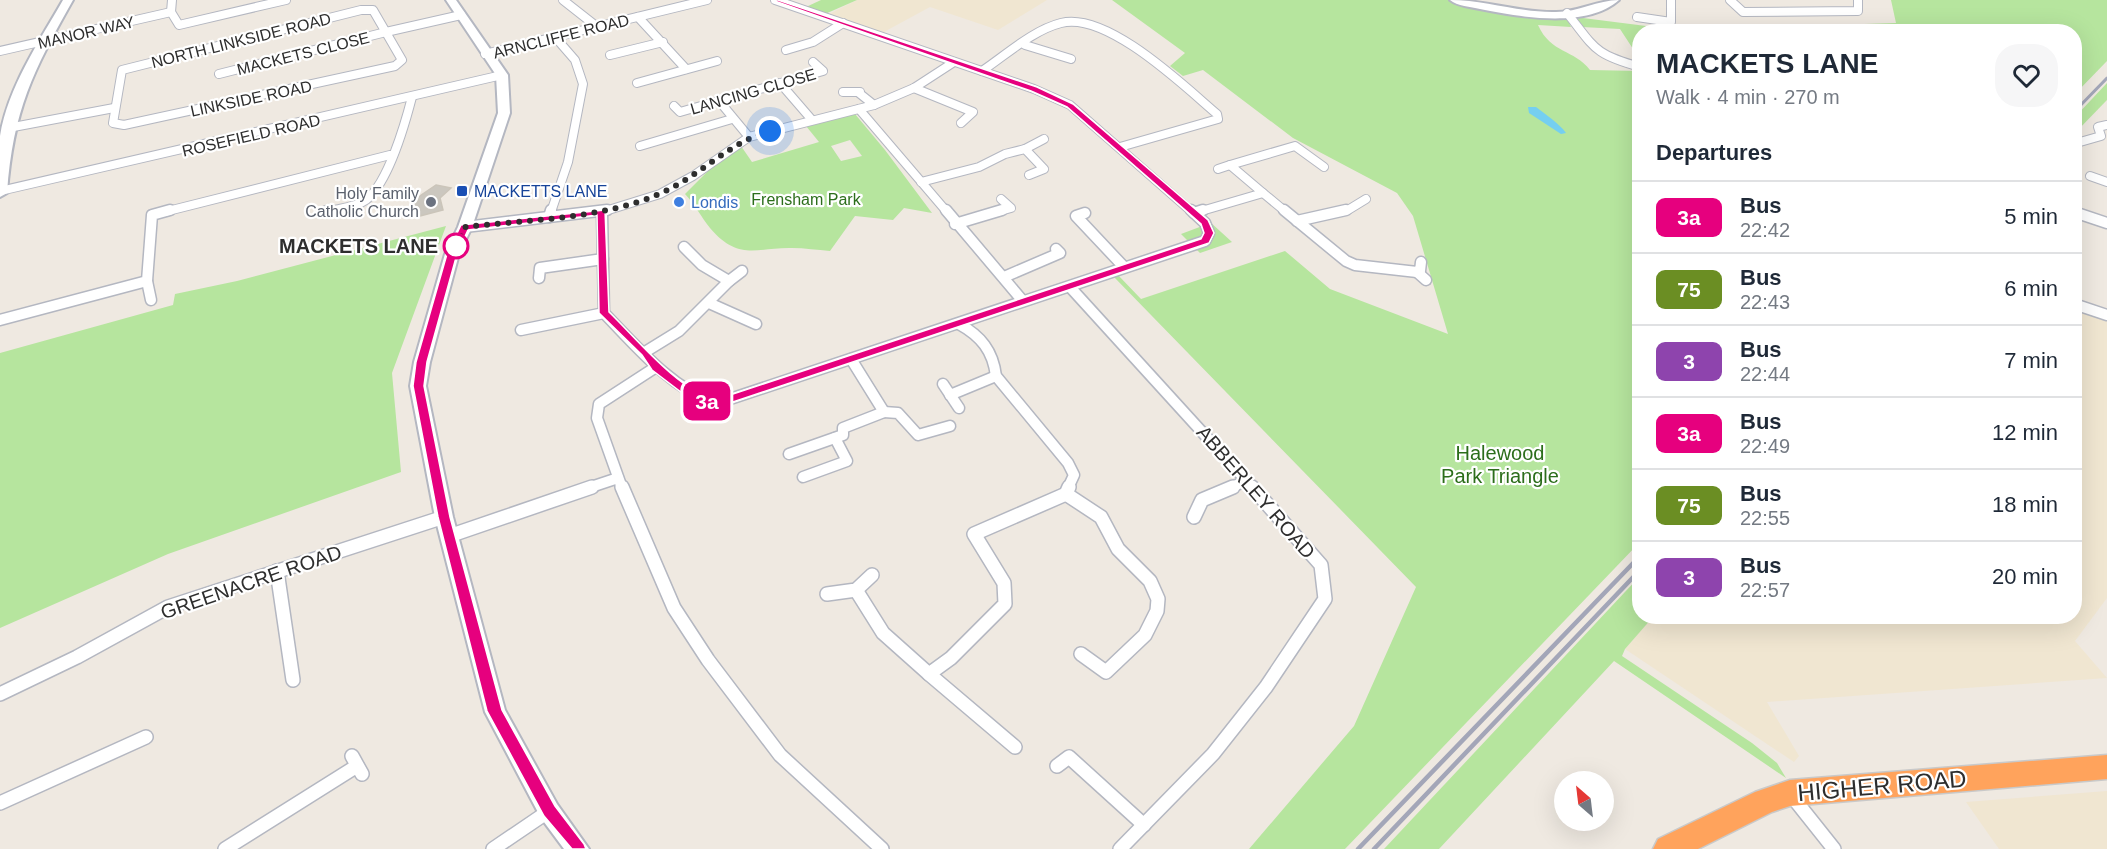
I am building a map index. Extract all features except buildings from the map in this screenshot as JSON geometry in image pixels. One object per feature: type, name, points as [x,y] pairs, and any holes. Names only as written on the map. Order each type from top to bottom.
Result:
[{"type":"highway","name":"HIGHER ROAD","points":[[1668,849],[1764,801],[1790,793],[2107,767]]},
{"type":"street","points":[[0,192],[4,129],[25,78],[68,0]]},
{"type":"street","points":[[172,0],[171,12],[179,25],[286,0]]},
{"type":"street","points":[[452,0],[485,54],[502,75],[504,113],[465,227],[452,254],[422,362],[418,386],[444,517],[495,711],[549,811],[578,849]]},
{"type":"street","points":[[563,0],[596,26]]},
{"type":"street","points":[[660,0],[669,10]]},
{"type":"street","name":"ARNCLIFFE ROAD","points":[[485,54],[707,0]]},
{"type":"street","points":[[602,212],[604,313],[645,352],[656,367],[698,399],[715,404],[1205,241],[1209,233],[1205,222],[1070,105],[1034,89],[776,0]]},
{"type":"street","points":[[1455,0],[1520,12],[1567,13],[1597,8],[1614,0]]},
{"type":"street","points":[[1637,17],[1671,22],[1671,0]]},
{"type":"street","points":[[1728,0],[1743,12],[1858,11],[1858,0]]},
{"type":"street","name":"NORTH LINKSIDE ROAD","points":[[114,108],[123,70],[361,10],[373,10],[386,32]]},
{"type":"street","name":"MANOR WAY","points":[[0,51],[171,12]]},
{"type":"street","points":[[1567,13],[1587,42],[1597,50],[1618,61],[1632,65]]},
{"type":"street","points":[[386,32],[461,15]]},
{"type":"street","points":[[638,16],[686,69]]},
{"type":"street","points":[[982,71],[1060,23],[1068,21],[1110,33],[1165,70],[1217,114],[1218,119],[1120,147]]},
{"type":"street","points":[[779,44],[789,52],[813,42],[843,23]]},
{"type":"street","name":"MACKETS CLOSE","points":[[219,74],[386,32]]},
{"type":"street","name":"LINKSIDE ROAD","points":[[114,108],[113,123],[124,125],[394,66],[402,60],[386,32]]},
{"type":"street","points":[[549,217],[568,162],[584,84],[575,60],[555,37]]},
{"type":"street","points":[[610,55],[663,42]]},
{"type":"street","points":[[1025,45],[1071,59]]},
{"type":"street","points":[[644,83],[717,61]]},
{"type":"street","name":"LANCING CLOSE","points":[[674,106],[681,112],[823,71],[813,62]]},
{"type":"street","points":[[465,227],[602,212],[660,194],[693,176],[749,137],[874,105],[914,88],[954,62]]},
{"type":"street","name":"ROSEFIELD ROAD","points":[[0,192],[502,75]]},
{"type":"street","points":[[780,83],[812,120]]},
{"type":"street","points":[[914,88],[973,112],[961,123]]},
{"type":"street","points":[[843,92],[859,93],[874,105]]},
{"type":"street","points":[[325,212],[366,200],[375,190],[406,125],[412,97]]},
{"type":"street","points":[[720,102],[749,137]]},
{"type":"street","points":[[4,129],[114,108]]},
{"type":"street","points":[[859,109],[1022,300]]},
{"type":"street","points":[[640,147],[732,119]]},
{"type":"street","points":[[2082,141],[2101,136],[2098,127],[2107,126]]},
{"type":"street","points":[[921,182],[979,167],[1044,139]]},
{"type":"street","points":[[1218,169],[1295,146],[1324,167]]},
{"type":"street","points":[[1025,149],[1044,169],[1029,174]]},
{"type":"street","points":[[151,300],[147,281],[152,215],[390,155]]},
{"type":"street","points":[[1230,165],[1346,261],[1355,265],[1414,272],[1420,271],[1421,262]]},
{"type":"street","points":[[2090,176],[2107,182]]},
{"type":"street","points":[[1194,213],[1263,193]]},
{"type":"street","points":[[955,224],[1011,208],[1001,199]]},
{"type":"street","points":[[1297,221],[1348,210],[1366,199]]},
{"type":"street","points":[[1085,213],[1076,216],[1124,267]]},
{"type":"street","points":[[2082,215],[2107,223]]},
{"type":"street","points":[[684,247],[702,265],[729,281]]},
{"type":"street","points":[[1004,277],[1060,253],[1056,249]]},
{"type":"street","points":[[539,278],[540,268],[603,259]]},
{"type":"street","points":[[645,352],[679,331],[742,271]]},
{"type":"street","points":[[1414,272],[1426,280]]},
{"type":"street","points":[[0,320],[147,281]]},
{"type":"street","name":"ABBERLEY ROAD","points":[[1070,287],[1321,565],[1325,582],[1325,599],[1266,687],[1213,754],[1120,849]]},
{"type":"street","points":[[708,303],[756,324]]},
{"type":"street","points":[[2082,307],[2107,315]]},
{"type":"street","points":[[521,330],[604,313]]},
{"type":"street","points":[[929,674],[951,658],[1005,604],[1004,583],[974,534],[1066,494],[1074,474],[1068,463],[996,376],[996,362],[991,351],[975,333],[959,324]]},
{"type":"street","points":[[851,359],[884,412]]},
{"type":"street","points":[[656,367],[599,404],[597,418],[618,478],[674,608],[708,660],[780,755],[882,849]]},
{"type":"street","points":[[950,395],[996,376]]},
{"type":"street","points":[[943,384],[958,408]]},
{"type":"street","points":[[789,454],[843,435],[843,428],[884,412],[897,413],[918,435],[950,426]]},
{"type":"street","points":[[803,477],[847,461],[835,438]]},
{"type":"street","points":[[449,536],[618,478]]},
{"type":"street","points":[[1194,517],[1202,500],[1246,481]]},
{"type":"street","points":[[1066,494],[1094,510],[1109,527],[1118,549],[1153,586],[1157,602],[1156,615],[1147,633],[1106,672],[1081,654]]},
{"type":"street","name":"GREENACRE ROAD","points":[[0,694],[77,657],[168,607],[444,517]]},
{"type":"street","points":[[277,571],[293,680]]},
{"type":"street","points":[[827,594],[856,590],[873,575]]},
{"type":"street","points":[[856,590],[883,633],[1015,747]]},
{"type":"street","points":[[0,803],[146,737]]},
{"type":"street","points":[[1057,766],[1069,757],[1144,825]]},
{"type":"street","points":[[225,849],[357,765]]},
{"type":"street","points":[[1790,793],[1834,849]]},
{"type":"street","points":[[493,849],[549,811]]},
{"type":"shaded area","points":[[857,0],[1047,0],[998,30],[930,7],[882,33],[827,15]]},
{"type":"shaded area","points":[[2082,311],[2107,319],[2107,598],[2075,641],[2107,678],[1767,702],[1799,756],[1794,762],[1625,649],[1647,624],[2082,624]]},
{"type":"shaded area","points":[[2107,791],[2107,849],[1999,849],[1966,802]]},
{"type":"green space","points":[[821,0],[857,0],[825,14],[806,7]]},
{"type":"green space","name":"Halewood Park Triangle","points":[[1112,0],[1449,0],[1487,8],[1565,14],[1571,27],[1538,25],[1549,41],[1577,58],[1590,70],[1632,71],[1632,550],[1345,849],[1249,849],[1354,726],[1416,587],[1114,277],[1118,275],[1141,299],[1285,251],[1330,289],[1448,334],[1413,216],[1397,193],[1293,138],[1203,70],[1183,76],[1170,66],[1185,53]]},
{"type":"green space","points":[[1891,0],[2107,0],[2107,61],[2082,87],[2082,24],[1864,24],[1896,23]]},
{"type":"green space","points":[[1575,17],[1632,24],[1632,47],[1620,29],[1582,27]]},
{"type":"green space","points":[[2107,83],[2107,100],[2082,126],[2082,110]]},
{"type":"green space","name":"Frensham Park","points":[[855,114],[932,213],[904,208],[893,220],[855,216],[830,251],[792,248],[739,249],[720,239],[685,194],[715,164],[741,146],[752,162],[819,142],[806,126]],"holes":[[[850,140],[862,156],[841,161],[831,146]]]},
{"type":"green space","points":[[1201,219],[1210,222],[1232,242],[1200,253],[1181,234],[1205,225]]},
{"type":"green space","points":[[446,226],[392,373],[401,472],[168,554],[0,628],[0,353],[173,305],[175,294],[237,281]]},
{"type":"green space","points":[[1632,584],[1632,624],[1647,624],[1625,649],[1622,656],[1752,743],[1777,763],[1786,778],[1614,661],[1439,849],[1384,849]]},
{"type":"water","points":[[1528,107],[1536,107],[1566,133],[1561,134],[1529,113]]},
{"type":"railway","points":[[2082,104],[2107,78]]},
{"type":"railway","points":[[1358,849],[1632,564]]},
{"type":"railway","points":[[1374,849],[1632,578]]},
{"type":"bus line","name":"3a","points":[[578,849],[549,811],[495,711],[444,517],[418,386],[422,362],[452,254],[465,227],[602,212],[604,313],[645,352],[656,367],[698,399],[715,404],[1205,241],[1209,233],[1205,222],[1070,105],[1034,89],[775,0]]},
{"type":"place","name":"MACKETTS LANE","points":[[462,191]]},
{"type":"place","name":"Holy Family Catholic Church","points":[[431,202]]},
{"type":"place","name":"Londis","points":[[679,202]]},
{"type":"place","name":"MACKETS LANE","points":[[456,246]]},
{"type":"route","points":[[456,246],[465,227],[602,212],[660,194],[693,176],[749,137],[770,131]]}]
